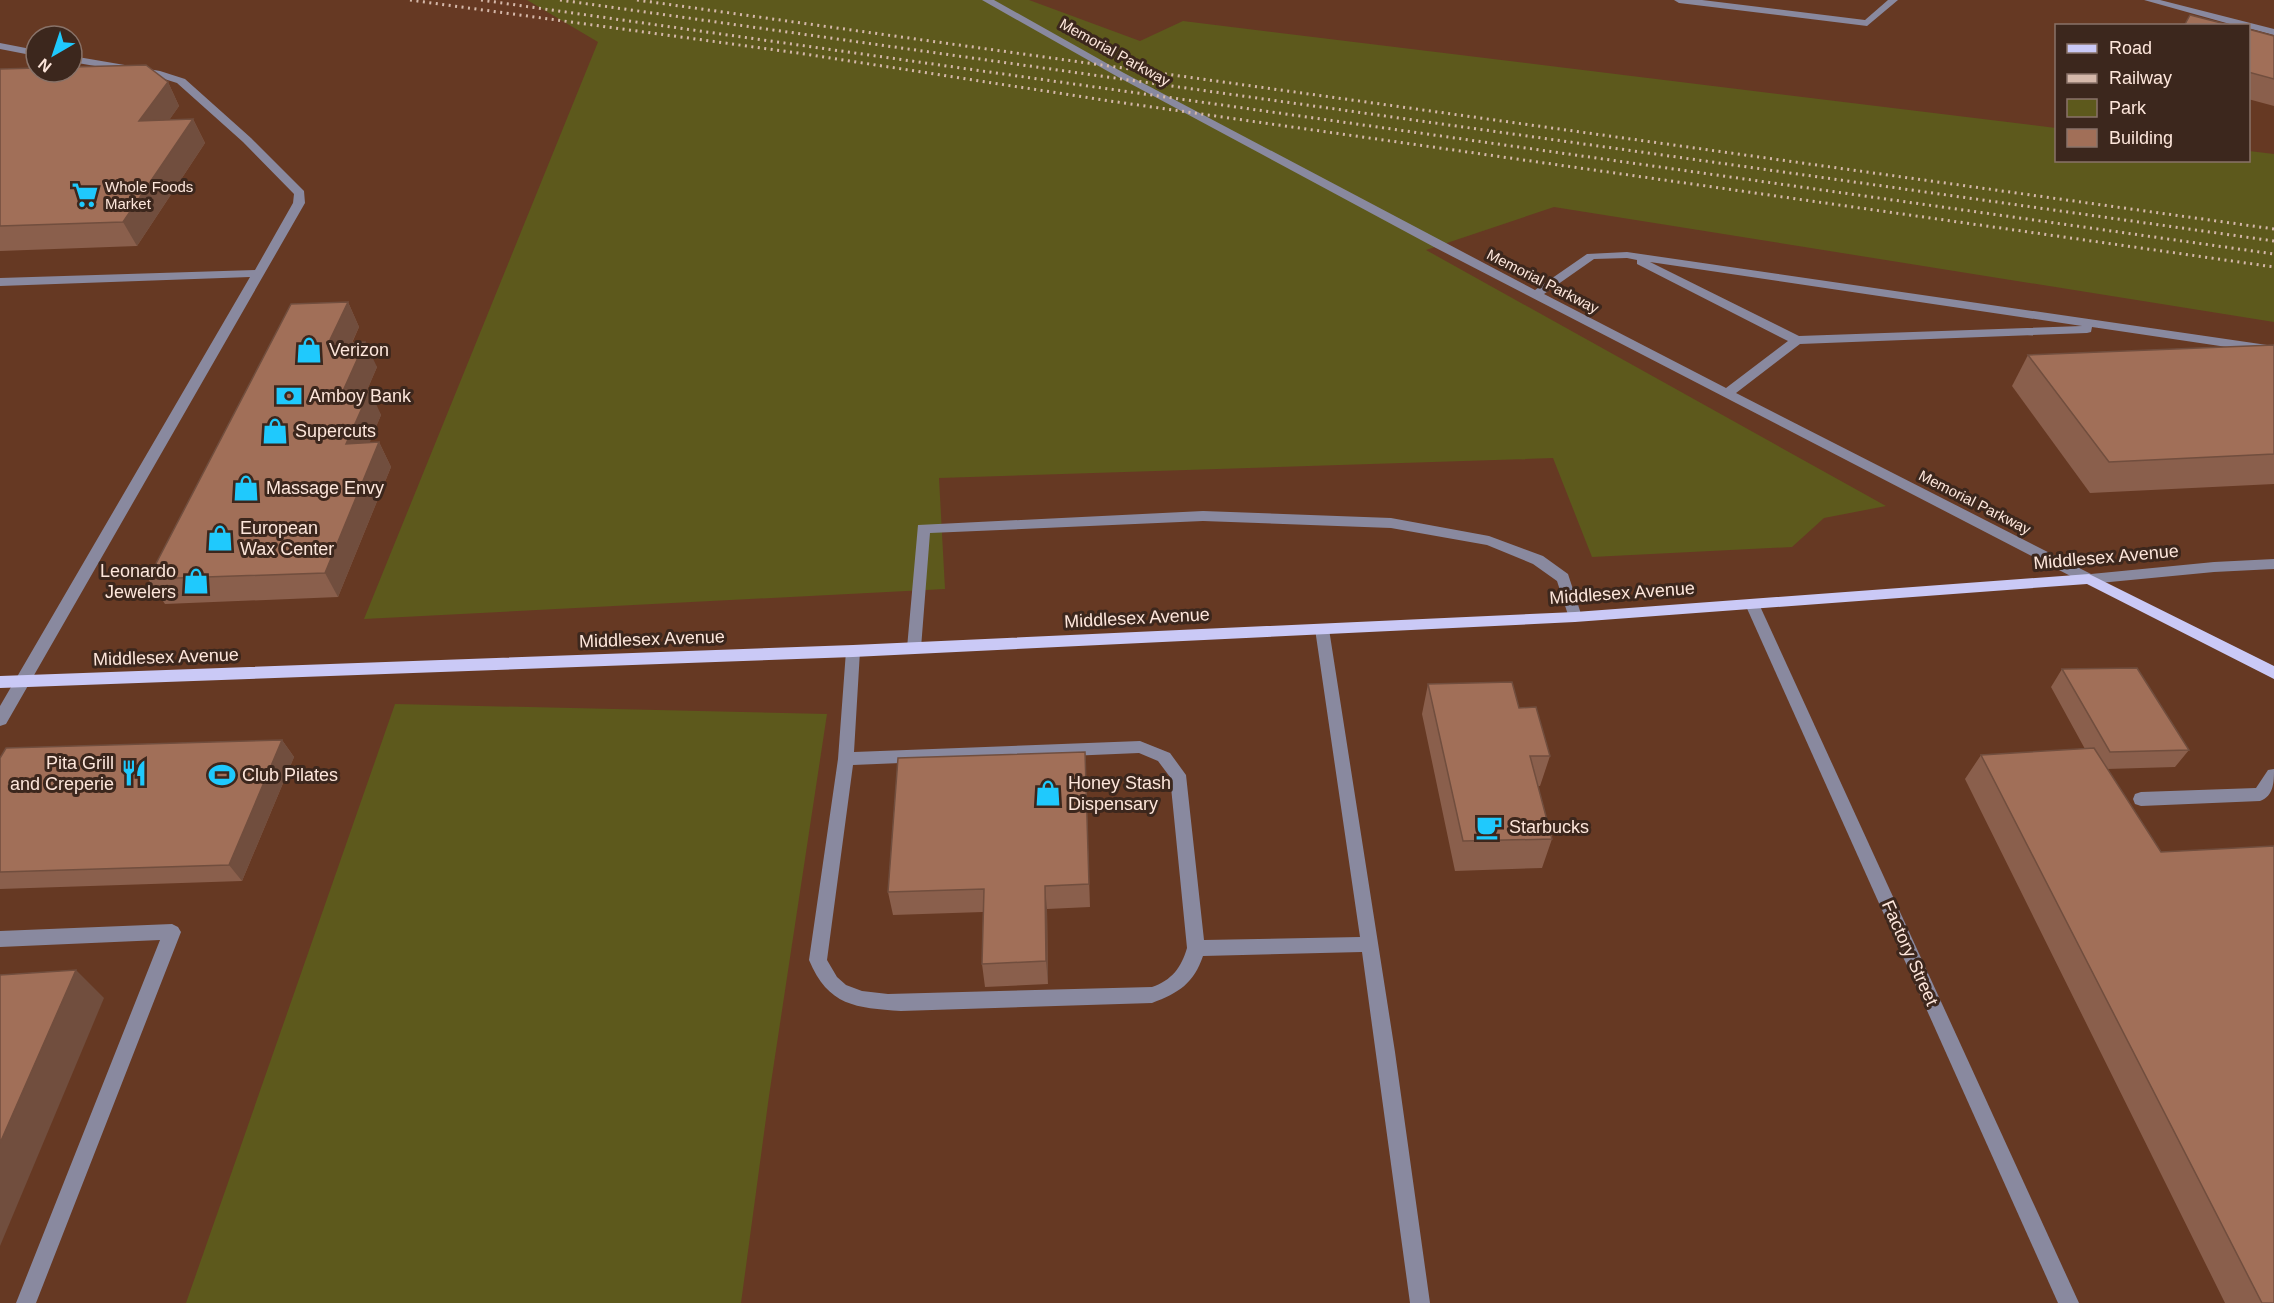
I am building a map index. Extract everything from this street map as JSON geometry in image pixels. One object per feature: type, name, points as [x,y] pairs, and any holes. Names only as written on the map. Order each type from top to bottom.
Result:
[{"type":"main road","name":"Middlesex Avenue","points":[[0,682],[853,651],[1575,617],[2089,579]]},
{"type":"main road","points":[[2089,579],[2274,673]]},
{"type":"street","name":"Memorial Parkway","points":[[987,0],[1121,75],[1534,295],[2089,579]]},
{"type":"street","points":[[1679,0],[1867,23],[1893,0]]},
{"type":"street","points":[[2149,0],[2243,24]]},
{"type":"street","points":[[2250,26],[2274,32]]},
{"type":"street","points":[[0,46],[24,51]]},
{"type":"street","points":[[0,720],[299,203],[300,193],[247,140],[181,81],[160,74],[84,61]]},
{"type":"street","points":[[1627,255],[1797,340],[2124,328]]},
{"type":"street","points":[[1534,295],[1591,256],[1627,255],[2274,350]]},
{"type":"street","points":[[0,282],[260,273]]},
{"type":"street","points":[[1727,393],[1797,340]]},
{"type":"street","points":[[914,648],[923,528],[934,527],[1203,516],[1391,523],[1489,541],[1538,561],[1563,578],[1575,617]]},
{"type":"street","name":"Middlesex Avenue","points":[[2089,579],[2214,567],[2274,564]]},
{"type":"street","name":"Factory Street","points":[[1752,604],[2069,1303]]},
{"type":"street","points":[[1322,629],[1420,1303]]},
{"type":"street","points":[[846,759],[1140,747],[1164,756],[1178,775],[1196,948],[1192,963],[1182,980],[1170,990],[1152,995],[901,1003],[872,1001],[847,995],[833,986],[822,974],[818,960],[846,759],[853,651]]},
{"type":"street","points":[[2141,800],[2260,794],[2274,775]]},
{"type":"street","points":[[0,939],[172,932],[27,1303]]},
{"type":"street","points":[[1196,948],[1369,944]]},
{"type":"green space","points":[[527,0],[1029,0],[1140,41],[1183,21],[2055,128],[2055,162],[2250,162],[2250,151],[2274,154],[2274,322],[1554,207],[1426,250],[1886,506],[1824,518],[1792,547],[1592,557],[1553,458],[939,478],[945,589],[364,619],[598,42]]},
{"type":"green space","points":[[395,704],[827,714],[769,1096],[741,1303],[186,1303]]},
{"type":"building","points":[[2190,15],[2225,24],[2185,24]]},
{"type":"building","points":[[2250,30],[2274,36],[2274,79],[2250,73]]},
{"type":"building","name":"Whole Foods Market","points":[[146,65],[168,82],[139,121],[193,119],[123,222],[0,226],[0,69],[24,68],[24,84],[84,84],[84,67]]},
{"type":"building","points":[[348,302],[328,344],[365,342],[343,391],[370,390],[346,444],[379,442],[325,573],[148,579],[291,304]]},
{"type":"building","points":[[2274,345],[2274,454],[2109,462],[2028,355]]},
{"type":"building","points":[[2137,668],[2189,750],[2110,752],[2062,669]]},
{"type":"building","name":"Starbucks","points":[[1512,682],[1519,708],[1536,707],[1550,756],[1530,756],[1552,839],[1463,841],[1428,684]]},
{"type":"building","points":[[282,740],[229,865],[0,872],[0,758],[6,748]]},
{"type":"building","points":[[2094,748],[2161,852],[2274,846],[2274,1303],[2262,1303],[1981,755]]},
{"type":"building","points":[[1085,752],[1089,884],[1045,886],[1046,961],[982,964],[984,889],[888,892],[898,758]]},
{"type":"building","points":[[76,970],[0,1143],[0,975]]},
{"type":"railway","points":[[410,0],[798,53],[1110,101],[2274,267]]},
{"type":"railway","points":[[481,0],[2274,254]]},
{"type":"railway","points":[[560,0],[2274,241]]},
{"type":"railway","points":[[637,0],[2274,229]]},
{"type":"place","name":"Whole Foods Market","points":[[85,195]]},
{"type":"place","name":"Verizon","points":[[309,350]]},
{"type":"place","name":"Amboy Bank","points":[[289,396]]},
{"type":"place","name":"Supercuts","points":[[275,431]]},
{"type":"place","name":"Massage Envy","points":[[246,488]]},
{"type":"place","name":"European Wax Center","points":[[220,538]]},
{"type":"place","name":"Leonardo Jewelers","points":[[196,581]]},
{"type":"place","name":"Pita Grill and Creperie","points":[[134,773]]},
{"type":"place","name":"Club Pilates","points":[[222,775]]},
{"type":"place","name":"Honey Stash Dispensary","points":[[1048,793]]},
{"type":"place","name":"Starbucks","points":[[1489,827]]}]
